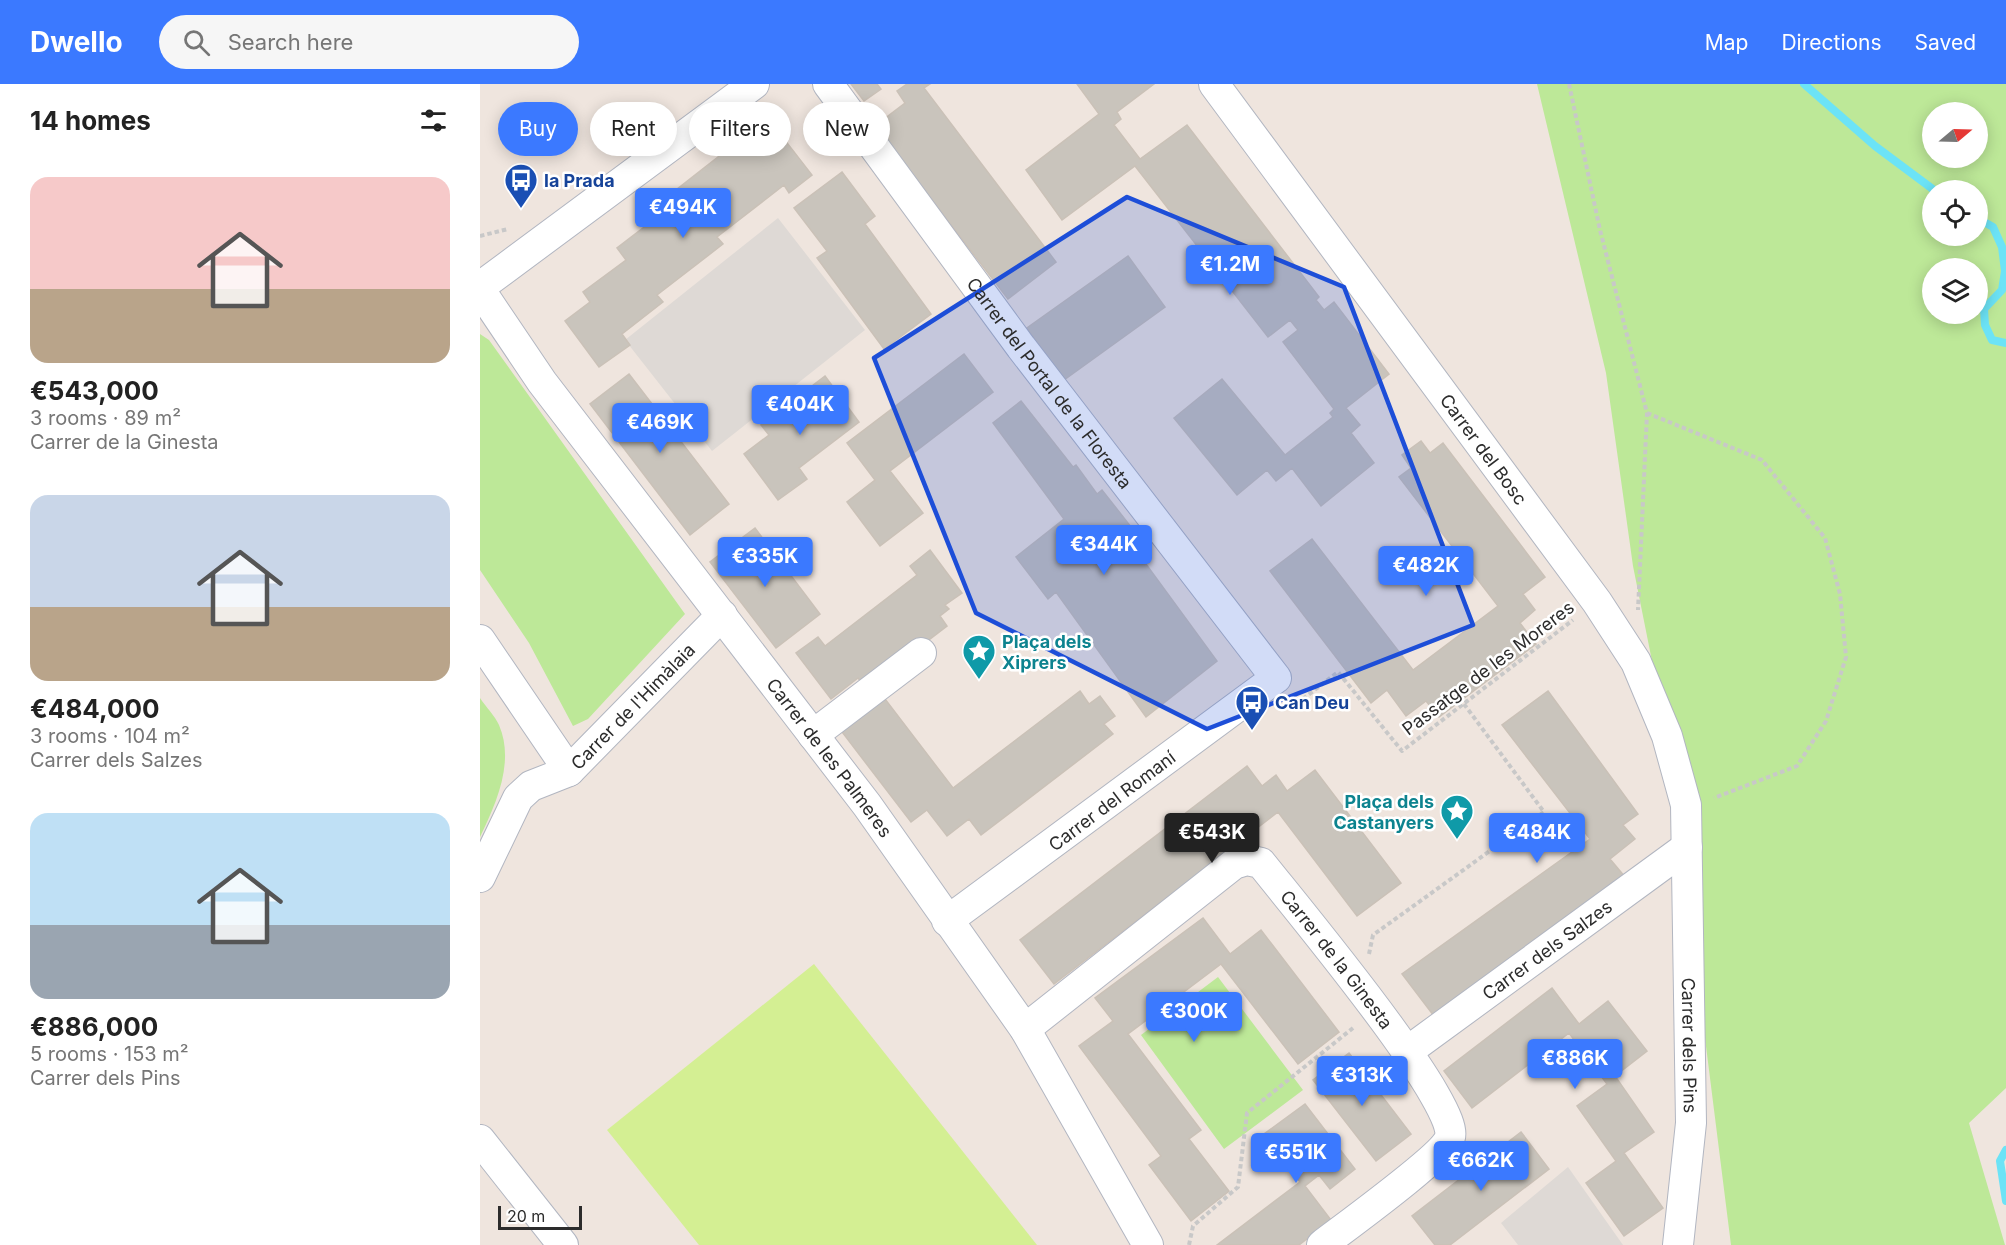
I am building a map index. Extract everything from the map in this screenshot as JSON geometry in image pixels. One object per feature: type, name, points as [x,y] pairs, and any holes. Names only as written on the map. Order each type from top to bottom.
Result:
[{"type":"street","points":[[480,288],[754,84]]},
{"type":"street","name":"Carrer del Portal de la Floresta","points":[[828,84],[1021,347],[1276,678]]},
{"type":"street","name":"Carrer del Bosc","points":[[1214,84],[1597,602],[1635,662],[1667,736],[1686,808],[1687,848]]},
{"type":"street","name":"Carrer de les Palmeres","points":[[480,288],[542,381],[867,805],[1025,1029],[1148,1245]]},
{"type":"street","name":"Carrer de l'Himàlaia","points":[[480,877],[518,798],[531,786],[569,771],[722,615]]},
{"type":"street","points":[[480,640],[569,771]]},
{"type":"street","points":[[813,735],[921,653]]},
{"type":"street","name":"Carrer del Romaní","points":[[947,921],[1276,678]]},
{"type":"street","name":"Carrer dels Salzes","points":[[1408,1051],[1687,848]]},
{"type":"street","name":"Carrer dels Pins","points":[[1678,1245],[1691,1123],[1687,848]]},
{"type":"street","name":"Carrer de la Ginesta","points":[[1025,1029],[1234,864],[1247,860],[1261,863],[1408,1051],[1446,1113],[1451,1129],[1449,1140],[1421,1168],[1322,1245]]},
{"type":"street","points":[[480,1140],[563,1245]]},
{"type":"path","points":[[1569,84],[1600,230],[1647,413],[1638,614]]},
{"type":"path","points":[[1647,413],[1762,460],[1825,538],[1840,594],[1846,657],[1826,721],[1797,766],[1686,808]]},
{"type":"path","name":"Passatge de les Moreres","points":[[1276,678],[1295,705],[1338,672],[1402,751],[1597,602]]},
{"type":"highlighted area","points":[[1127,197],[1344,287],[1473,625],[1207,729],[976,613],[874,358]]},
{"type":"green space","points":[[1537,84],[2006,84],[2006,1088],[1969,1123],[2005,1245],[1731,1245],[1667,736],[1633,566],[1606,373]]},
{"type":"green space","points":[[480,334],[489,340],[685,614],[588,719],[573,726],[529,643],[480,570]]},
{"type":"green space","points":[[480,698],[499,725],[505,753],[502,782],[480,837]]},
{"type":"green space","points":[[814,964],[1037,1245],[699,1245],[607,1130]]},
{"type":"green space","points":[[1218,977],[1303,1090],[1224,1149],[1141,1035]]},
{"type":"shaded area","points":[[778,218],[865,330],[712,451],[625,340]]},
{"type":"shaded area","points":[[1568,1167],[1623,1245],[1518,1245],[1501,1223]]},
{"type":"building","points":[[851,84],[877,84],[881,89],[864,101]]},
{"type":"building","points":[[907,84],[930,84],[924,88],[1056,262],[1008,299],[890,146],[890,114],[905,103],[897,91]]},
{"type":"building","points":[[1077,84],[1154,84],[1117,112],[1121,119],[1114,125],[1140,159],[1187,125],[1319,297],[1316,300],[1324,310],[1334,302],[1389,374],[1346,408],[1360,425],[1351,433],[1374,463],[1321,506],[1292,468],[1276,481],[1267,470],[1237,495],[1174,418],[1222,379],[1285,455],[1333,417],[1330,413],[1334,409],[1283,342],[1298,330],[1290,320],[1268,337],[1135,166],[1062,220],[1026,170],[1099,114]]},
{"type":"building","points":[[791,148],[812,175],[789,193],[784,185],[717,237],[723,244],[657,295],[663,302],[622,334],[630,345],[599,367],[565,321],[590,302],[583,292],[626,260],[617,248],[682,198],[676,190],[719,156],[791,156]]},
{"type":"building","points":[[842,172],[875,216],[865,224],[931,314],[884,349],[817,258],[827,251],[794,208]]},
{"type":"building","points":[[1128,256],[1165,307],[1064,380],[1027,328]]},
{"type":"building","points":[[964,354],[993,392],[890,471],[923,513],[880,546],[847,502],[875,480],[847,443]]},
{"type":"building","points":[[629,374],[729,504],[690,535],[590,404]]},
{"type":"building","points":[[825,376],[859,422],[799,468],[807,479],[778,500],[744,454],[769,435],[761,425]]},
{"type":"building","points":[[1021,401],[1073,467],[1076,465],[1097,494],[1102,490],[1135,532],[1120,543],[1127,554],[1135,549],[1217,661],[1146,717],[1056,592],[1048,599],[1016,557],[1064,519],[993,423]]},
{"type":"building","points":[[1421,441],[1430,453],[1443,443],[1545,577],[1523,594],[1535,610],[1520,623],[1536,644],[1439,717],[1426,701],[1406,716],[1387,690],[1371,703],[1270,571],[1312,539],[1413,670],[1498,606],[1399,477],[1411,468],[1402,455]]},
{"type":"building","points":[[755,528],[820,614],[776,648],[710,562]]},
{"type":"building","points":[[930,550],[962,593],[945,605],[949,609],[940,616],[947,626],[866,688],[858,678],[831,699],[796,653],[818,637],[825,646],[917,575],[910,566]]},
{"type":"building","points":[[1080,691],[1089,704],[1100,696],[1115,716],[1104,724],[1113,734],[981,835],[969,819],[947,836],[927,810],[911,822],[839,728],[882,695],[953,788]]},
{"type":"building","points":[[1548,691],[1638,814],[1623,825],[1635,839],[1610,859],[1625,877],[1437,1020],[1402,974],[1590,839],[1502,725]]},
{"type":"building","points":[[1247,766],[1262,786],[1276,775],[1287,791],[1315,770],[1401,883],[1357,916],[1278,812],[1054,984],[1020,940]]},
{"type":"building","points":[[1203,918],[1230,954],[1261,930],[1339,1032],[1298,1064],[1221,964],[1128,1034],[1201,1130],[1189,1139],[1229,1191],[1191,1221],[1149,1165],[1161,1156],[1079,1046],[1113,1021],[1095,998]]},
{"type":"building","points":[[1552,988],[1579,1024],[1608,1001],[1647,1051],[1615,1076],[1654,1132],[1624,1153],[1663,1208],[1624,1236],[1586,1183],[1616,1161],[1577,1106],[1607,1084],[1569,1033],[1472,1108],[1444,1071]]},
{"type":"building","points":[[1349,1053],[1411,1134],[1376,1161],[1313,1080]]},
{"type":"building","points":[[1305,1104],[1355,1169],[1330,1189],[1319,1175],[1305,1186],[1331,1220],[1299,1245],[1217,1245],[1300,1182],[1264,1134]]},
{"type":"building","points":[[1521,1132],[1549,1169],[1450,1245],[1435,1245],[1412,1216]]},
{"type":"waterway","points":[[1804,84],[1875,146],[1922,181]]},
{"type":"waterway","points":[[1988,224],[1993,227],[2002,247],[2005,271],[2002,290],[1984,309],[1985,325],[1992,340],[2006,343]]},
{"type":"waterway","points":[[2006,1150],[2000,1161],[2006,1201]]},
{"type":"place","name":"la Prada","points":[[521,209]]},
{"type":"place","name":"Plaça dels Xiprers","points":[[979,680]]},
{"type":"place","name":"Can Deu","points":[[1252,731]]},
{"type":"place","name":"Plaça dels Castanyers","points":[[1457,840]]}]
